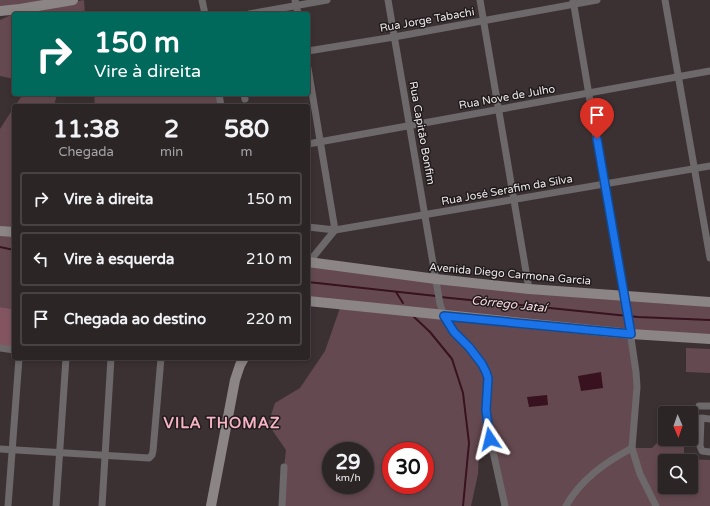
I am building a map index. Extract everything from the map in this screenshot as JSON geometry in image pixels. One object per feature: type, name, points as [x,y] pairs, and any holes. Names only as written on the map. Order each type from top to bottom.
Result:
[{"type":"main road","points":[[0,11],[73,0]]},
{"type":"main road","points":[[14,12],[20,9]]},
{"type":"main road","points":[[0,19],[12,13]]},
{"type":"main road","points":[[0,231],[12,232]]},
{"type":"main road","name":"Avenida Diego Carmona Garcia","points":[[310,263],[529,289],[710,302]]},
{"type":"main road","points":[[310,301],[444,316],[630,330],[710,339]]},
{"type":"main road","points":[[212,506],[235,380],[243,360]]},
{"type":"street","points":[[202,0],[205,12]]},
{"type":"street","points":[[258,12],[296,3],[327,0]]},
{"type":"street","name":"Rua Capitão Bonfim","points":[[388,0],[440,304],[444,316],[454,332],[469,347],[482,364],[488,378],[486,410],[487,424],[505,506]]},
{"type":"street","points":[[480,0],[529,289]]},
{"type":"street","name":"Rua Jorge Tabachi","points":[[310,51],[394,37],[573,2],[596,0]]},
{"type":"street","points":[[665,0],[710,258]]},
{"type":"street","points":[[573,2],[630,330],[637,388],[632,448],[640,474],[656,506]]},
{"type":"street","name":"Rua Nove de Julho","points":[[310,144],[710,72]]},
{"type":"street","points":[[310,80],[335,230],[310,261]]},
{"type":"street","name":"Rua José Serafim da Silva","points":[[310,226],[335,230],[514,201],[710,166]]},
{"type":"street","points":[[0,348],[12,350]]},
{"type":"street","points":[[8,506],[19,360]]},
{"type":"street","points":[[56,506],[66,360]]},
{"type":"street","points":[[102,506],[111,360]]},
{"type":"street","points":[[0,449],[105,456],[150,457],[153,451],[161,360]]},
{"type":"street","points":[[699,406],[710,406]]},
{"type":"street","points":[[710,419],[701,418],[700,446],[702,451],[710,452]]},
{"type":"street","points":[[566,506],[587,479],[608,461],[632,448]]},
{"type":"street","points":[[282,506],[284,467]]},
{"type":"shaded area","points":[[0,0],[52,0],[0,10]]},
{"type":"shaded area","points":[[84,0],[85,12],[18,12]]},
{"type":"shaded area","points":[[12,15],[12,79],[0,76],[0,20]]},
{"type":"shaded area","points":[[22,96],[56,96],[54,104],[16,104]]},
{"type":"shaded area","points":[[94,96],[216,96],[218,104],[95,104]]},
{"type":"shaded area","points":[[12,110],[12,230],[0,229],[0,129]]},
{"type":"shaded area","points":[[0,232],[12,234],[12,309],[0,307]]},
{"type":"shaded area","points":[[310,264],[710,306],[710,336],[673,334],[310,298]]},
{"type":"shaded area","points":[[341,305],[631,334],[636,372],[633,448],[652,448],[658,442],[658,446],[684,446],[684,454],[658,454],[658,494],[698,494],[698,460],[710,460],[710,506],[505,506],[487,425],[479,446],[478,474],[471,506],[282,506],[286,450],[268,424],[275,403],[300,388],[325,351]]},
{"type":"shaded area","points":[[0,307],[12,309],[12,347],[0,345]]},
{"type":"shaded area","points":[[686,348],[710,349],[710,373],[686,372]]},
{"type":"shaded area","points":[[601,372],[603,388],[581,391],[578,376]]},
{"type":"shaded area","points":[[547,395],[548,405],[529,407],[527,397]]},
{"type":"waterway","name":"Córrego Jataí","points":[[0,247],[12,250]]},
{"type":"waterway","name":"Córrego Jataí","points":[[310,282],[436,296]]},
{"type":"waterway","points":[[396,292],[403,303]]},
{"type":"waterway","name":"Córrego Jataí","points":[[440,297],[638,317],[710,320]]},
{"type":"waterway","points":[[412,315],[430,332],[452,359],[463,393],[469,443],[463,506]]},
{"type":"district","name":"VILA THOMAZ","points":[[222,423]]},
{"type":"route","points":[[490,439],[486,410],[488,378],[486,372],[482,364],[469,347],[454,332],[444,316],[631,334],[597,139]]}]
